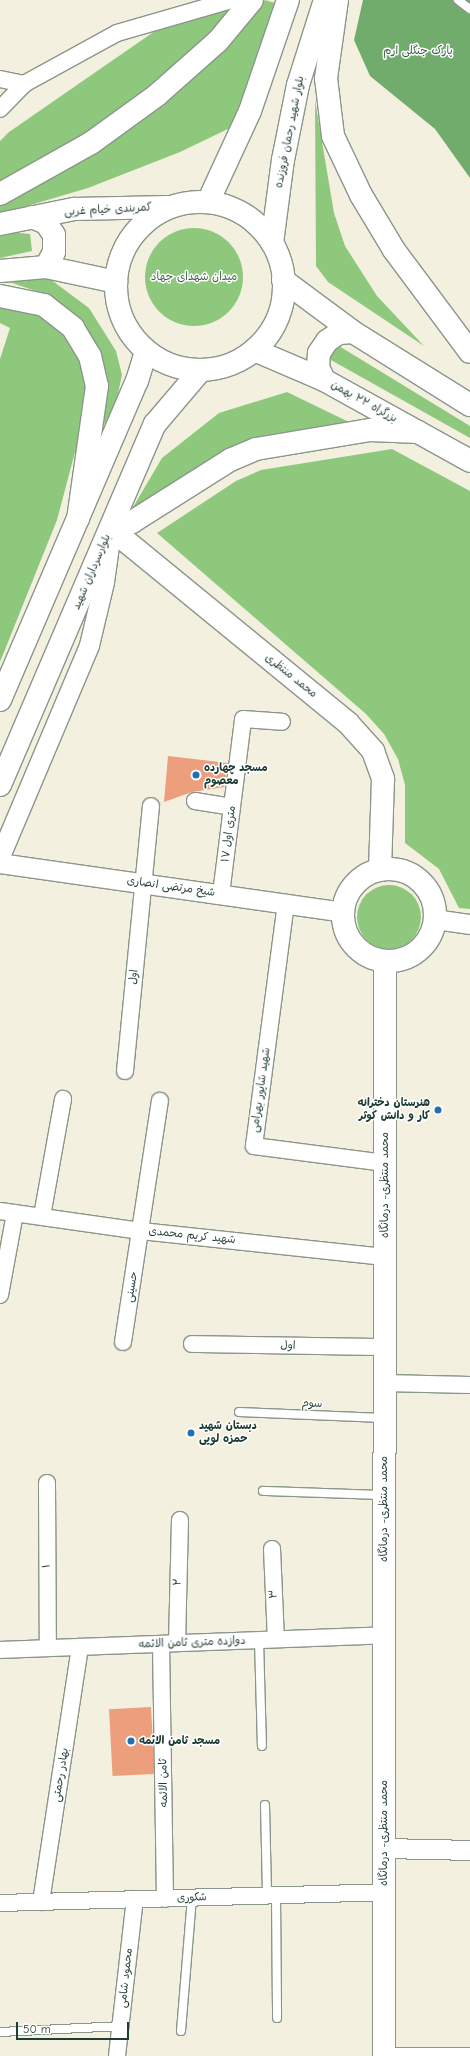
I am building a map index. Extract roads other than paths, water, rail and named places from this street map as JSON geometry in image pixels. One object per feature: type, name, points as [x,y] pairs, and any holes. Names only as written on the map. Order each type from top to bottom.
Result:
[{"type":"main road","points":[[0,194],[92,143],[157,95],[218,41],[252,0]]},
{"type":"main road","points":[[170,207],[147,220],[126,245],[116,282],[123,320],[146,351],[163,362],[201,370],[226,366],[254,350],[277,318],[283,280],[272,243],[245,215],[208,202],[250,111],[288,0]]},
{"type":"main road","name":"بلوار شهید رحمان فروزنده","points":[[272,243],[283,160],[298,85],[325,0]]},
{"type":"main road","points":[[337,0],[326,78],[333,136],[360,195],[394,250],[470,352]]},
{"type":"main road","name":"کمربندی خیام غربی","points":[[0,224],[74,210],[170,207],[208,202]]},
{"type":"main road","points":[[32,217],[46,223],[54,235],[54,252],[46,267]]},
{"type":"main road","points":[[0,271],[46,267],[116,282]]},
{"type":"main road","points":[[283,280],[353,332],[470,405]]},
{"type":"main road","points":[[0,296],[44,305],[73,328],[90,356],[97,386],[78,519]]},
{"type":"main road","points":[[324,380],[318,367],[323,347],[338,333],[353,332]]},
{"type":"main road","name":"بزرگراه ۲۲ بهمن","points":[[254,350],[324,380],[470,461]]},
{"type":"main road","points":[[0,700],[123,415],[146,351]]},
{"type":"main road","name":"بلوارسرداران شهید","points":[[0,785],[155,424],[201,370]]},
{"type":"main road","points":[[123,415],[144,414],[155,424]]},
{"type":"main road","points":[[111,529],[132,522],[230,460],[256,449],[370,430],[418,432]]},
{"type":"main road","name":"محمد منتظری","points":[[111,529],[348,723],[372,751],[383,779],[380,870]]},
{"type":"main road","points":[[380,870],[404,872],[424,885],[430,896],[434,919],[429,936],[418,951],[408,957],[385,961],[373,959],[354,945],[343,924],[343,912],[351,889],[359,880],[380,870]]},
{"type":"main road","name":"محمد منتظری- درمانگاه","points":[[384,2056],[385,961]]},
{"type":"street","points":[[0,108],[24,84],[117,33],[231,0]]},
{"type":"street","points":[[0,79],[24,84]]},
{"type":"street","points":[[0,856],[89,645],[104,582],[111,529]]},
{"type":"street","name":"۱۷ متری اول","points":[[221,894],[243,719],[282,722]]},
{"type":"street","points":[[195,801],[232,807]]},
{"type":"street","name":"اول","points":[[125,1071],[151,806]]},
{"type":"street","name":"شیخ مرتضی انصاری","points":[[0,863],[343,912]]},
{"type":"street","name":"شهید شاپور بهرامی","points":[[286,903],[254,1146],[385,1164]]},
{"type":"street","points":[[434,919],[470,924]]},
{"type":"street","points":[[42,1216],[63,1098]]},
{"type":"street","name":"حسینی","points":[[123,1342],[160,1101]]},
{"type":"street","points":[[0,1295],[8,1212]]},
{"type":"street","name":"شهید کریم محمدی","points":[[8,1212],[141,1231],[385,1257]]},
{"type":"street","name":"اول","points":[[192,1344],[385,1347]]},
{"type":"street","points":[[384,1383],[470,1385]]},
{"type":"street","name":"۱","points":[[47,1483],[48,1648]]},
{"type":"street","name":"۲","points":[[169,1643],[180,1520]]},
{"type":"street","name":"۳","points":[[272,1549],[276,1639]]},
{"type":"street","name":"دوازده متری ثامن الائمه","points":[[0,1650],[384,1635]]},
{"type":"street","name":"ثامن الائمه","points":[[165,1899],[169,1643]]},
{"type":"street","name":"بهادر رحمتی","points":[[41,1902],[80,1647]]},
{"type":"street","points":[[384,1848],[470,1850]]},
{"type":"street","name":"شکوری","points":[[0,1903],[384,1892]]},
{"type":"street","name":"محمود شامی","points":[[118,2056],[135,1899]]},
{"type":"street","points":[[384,2056],[470,2056]]},
{"type":"lane","points":[[458,0],[470,9]]},
{"type":"lane","name":"سوم","points":[[239,1412],[384,1418]]},
{"type":"lane","points":[[263,1491],[384,1495]]},
{"type":"lane","points":[[259,1640],[262,1746]]},
{"type":"lane","points":[[265,1804],[272,1896],[277,2018]]},
{"type":"lane","points":[[181,2031],[192,1898]]},
{"type":"lane","points":[[0,2032],[121,2026]]},
{"type":"place","name":"مسجد چهارده معصوم","points":[[196,775]]},
{"type":"place","name":"هنرستان دخترانه کار و دانش کوثر","points":[[438,1110]]},
{"type":"place","name":"دبستان شهید حمزه لویی","points":[[191,1433]]},
{"type":"place","name":"مسجد ثامن الائمه","points":[[131,1741]]},
{"type":"park label","name":"پارک جنگلی ارم","points":[[418,51]]},
{"type":"park label","name":"میدان شهدای جهاد","points":[[194,277]]}]
